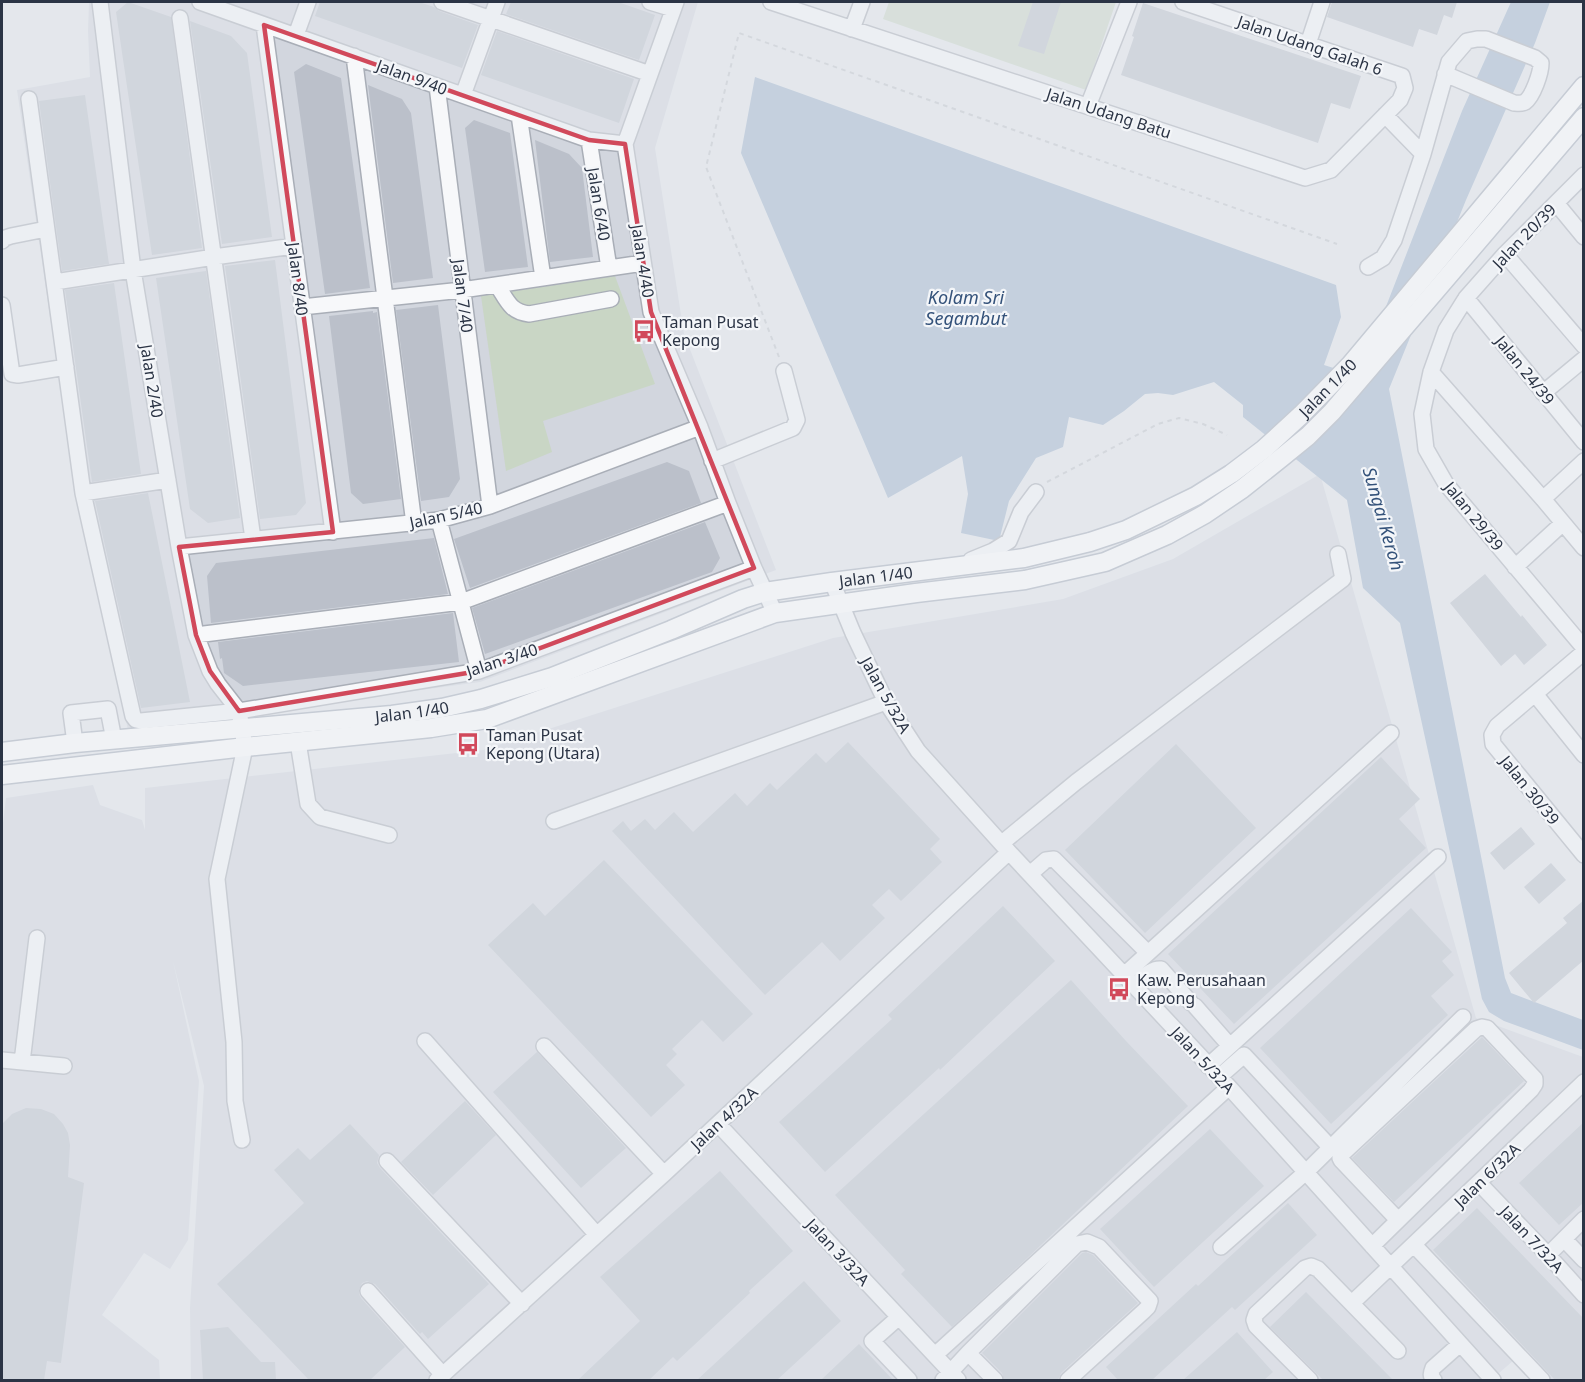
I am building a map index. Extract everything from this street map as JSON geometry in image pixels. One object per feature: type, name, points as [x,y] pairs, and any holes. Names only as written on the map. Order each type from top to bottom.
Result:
[{"type":"main road","name":"Jalan 1/40","points":[[4,749],[114,740],[241,720],[392,715],[442,708],[481,699],[552,677],[765,592],[1024,558],[1090,542],[1126,530],[1196,496],[1231,474],[1264,449],[1301,415],[1351,364],[1584,86]]},
{"type":"main road","name":"Jalan 1/40","points":[[10,774],[431,728],[488,719],[775,614],[840,603],[1025,580],[1105,562],[1167,536],[1205,514],[1242,489],[1308,436],[1332,412],[1584,117]]},
{"type":"main road","points":[[2,783],[10,774]]},
{"type":"street","name":"Jalan 2/40","points":[[100,2],[133,270],[196,635],[210,671],[241,720]]},
{"type":"street","name":"Jalan 9/40","points":[[200,2],[589,140],[625,144]]},
{"type":"street","points":[[296,36],[308,2]]},
{"type":"street","points":[[442,2],[650,74]]},
{"type":"street","points":[[463,95],[497,2]]},
{"type":"street","points":[[650,2],[674,5]]},
{"type":"street","name":"Jalan Udang Batu","points":[[771,2],[1305,177],[1331,170],[1400,100],[1405,88],[1402,76]]},
{"type":"street","points":[[852,28],[861,2]]},
{"type":"street","points":[[1088,106],[1129,2]]},
{"type":"street","name":"Jalan Udang Galah 6","points":[[1184,2],[1402,76]]},
{"type":"street","points":[[1308,44],[1322,2]]},
{"type":"street","name":"Jalan 4/40","points":[[674,5],[625,144],[651,312],[700,427],[754,568],[775,614]]},
{"type":"street","points":[[180,18],[253,539]]},
{"type":"street","name":"Jalan 8/40","points":[[264,25],[333,532]]},
{"type":"street","points":[[1368,267],[1383,258],[1394,240],[1423,154],[1445,75],[1449,62],[1467,41],[1486,39],[1535,58],[1541,63],[1534,89],[1526,101],[1520,103],[1514,103],[1445,75]]},
{"type":"street","points":[[354,56],[414,524]]},
{"type":"street","name":"Jalan 7/40","points":[[437,86],[490,506]]},
{"type":"street","points":[[29,99],[83,493],[168,480]]},
{"type":"street","points":[[519,115],[543,278]]},
{"type":"street","points":[[1385,115],[1423,154]]},
{"type":"street","name":"Jalan 6/40","points":[[589,140],[609,268]]},
{"type":"street","name":"Jalan 20/39","points":[[1466,298],[1505,254],[1584,175]]},
{"type":"street","points":[[1556,203],[1584,237]]},
{"type":"street","points":[[2,241],[11,236],[46,229]]},
{"type":"street","points":[[55,282],[294,246]]},
{"type":"street","points":[[1505,254],[1584,346]]},
{"type":"street","points":[[302,308],[462,290],[643,263]]},
{"type":"street","points":[[497,285],[512,308],[519,313],[529,314],[611,299]]},
{"type":"street","name":"Jalan 29/39","points":[[1466,298],[1446,330],[1431,372],[1422,414],[1426,448],[1446,484],[1584,650]]},
{"type":"street","name":"Jalan 24/39","points":[[1466,298],[1584,442]]},
{"type":"street","points":[[2,305],[12,374],[66,367]]},
{"type":"street","points":[[1543,393],[1584,359]]},
{"type":"street","points":[[712,461],[793,428],[797,420],[784,371]]},
{"type":"street","points":[[1431,372],[1584,548]]},
{"type":"street","name":"Jalan 5/40","points":[[179,547],[439,520],[490,506],[700,427]]},
{"type":"street","points":[[1543,499],[1584,461]]},
{"type":"street","points":[[949,568],[993,551],[1009,541],[1021,512],[1036,492]]},
{"type":"street","name":"Jalan 3/40","points":[[83,493],[133,717],[141,721],[241,720],[479,671],[754,568]]},
{"type":"street","points":[[196,635],[461,602],[728,503]]},
{"type":"street","points":[[439,520],[479,671]]},
{"type":"street","points":[[1515,567],[1563,523]]},
{"type":"street","name":"Jalan 4/32A","points":[[440,1378],[718,1124],[1005,847],[1076,782],[1344,579],[1338,554]]},
{"type":"street","name":"Jalan 5/32A","points":[[832,582],[886,702],[918,751],[1306,1172],[1493,1380]]},
{"type":"street","name":"Jalan 30/39","points":[[1584,650],[1497,726],[1492,735],[1493,744],[1584,855]]},
{"type":"street","points":[[1535,694],[1584,754]]},
{"type":"street","points":[[554,821],[886,702]]},
{"type":"street","points":[[75,743],[71,713],[108,710],[114,740]]},
{"type":"street","points":[[241,720],[245,747],[217,879],[234,1042],[235,1101],[242,1140]]},
{"type":"street","points":[[1129,981],[1148,953],[1391,733]]},
{"type":"street","points":[[298,742],[308,804],[313,811],[320,817],[389,835]]},
{"type":"street","points":[[1218,1076],[1230,1046],[1438,857]]},
{"type":"street","points":[[1030,874],[1046,860],[1054,859],[1148,953]]},
{"type":"street","points":[[22,1062],[38,938]]},
{"type":"street","points":[[1129,981],[1157,968],[1161,969],[1230,1046]]},
{"type":"street","points":[[1221,1247],[1306,1172],[1463,1017]]},
{"type":"street","points":[[1371,1246],[1398,1220],[1532,1090],[1535,1078],[1487,1028],[1476,1029],[1341,1155],[1341,1160],[1398,1220]]},
{"type":"street","points":[[425,1041],[597,1235]]},
{"type":"street","points":[[544,1046],[664,1174]]},
{"type":"street","points":[[935,1355],[1218,1076],[1244,1055],[1331,1148]]},
{"type":"street","points":[[2,1060],[64,1066]]},
{"type":"street","name":"Jalan 6/32A","points":[[1352,1303],[1584,1082]]},
{"type":"street","name":"Jalan 3/32A","points":[[718,1124],[935,1355],[950,1378]]},
{"type":"street","points":[[387,1161],[522,1304]]},
{"type":"street","name":"Jalan 7/32A","points":[[1479,1183],[1584,1295]]},
{"type":"street","points":[[1548,1255],[1584,1219]]},
{"type":"street","points":[[1564,1239],[1584,1260]]},
{"type":"street","points":[[950,1378],[968,1353],[1077,1244],[1087,1242],[1099,1247],[1150,1301],[1144,1311],[1068,1380]]},
{"type":"street","points":[[1414,1245],[1542,1380]]},
{"type":"street","points":[[1300,1377],[1256,1326],[1254,1320],[1256,1314],[1305,1268],[1311,1266],[1318,1269],[1398,1351]]},
{"type":"street","points":[[368,1291],[440,1378]]},
{"type":"street","points":[[898,1317],[872,1341],[909,1380]]},
{"type":"street","points":[[1434,1380],[1431,1373],[1433,1368],[1460,1344]]},
{"type":"street","points":[[968,1353],[995,1380]]},
{"type":"path","points":[[784,371],[706,166],[739,33],[1338,244]]},
{"type":"path","points":[[1036,492],[1050,479],[1158,424],[1179,418],[1203,424],[1227,435]]},
{"type":"highlighted area","points":[[264,25],[589,140],[625,144],[651,312],[754,568],[479,671],[239,711],[210,671],[196,635],[179,547],[333,532]]},
{"type":"shaded area","name":"Taman Pusat Kepong","points":[[89,2],[698,2],[655,148],[684,334],[776,570],[480,682],[128,730],[78,509],[17,90],[90,77]]},
{"type":"shaded area","points":[[1320,474],[1476,1018],[1583,1057],[1583,1380],[1534,1380],[1514,1360],[1491,1380],[191,1380],[190,1308],[204,1086],[173,961],[199,1081],[188,1240],[170,1269],[144,1253],[102,1315],[159,1360],[160,1380],[2,1380],[2,831],[6,798],[93,785],[100,805],[142,820],[145,830],[145,788],[483,750],[833,638],[1063,599],[1173,559]]},
{"type":"green space","points":[[889,2],[1116,2],[1086,90],[883,19]]},
{"type":"green space","points":[[615,276],[655,384],[543,421],[552,452],[506,471],[481,296]]},
{"type":"water","name":"Kolam Sri Segambut","points":[[1511,2],[1550,2],[1535,43],[1466,200],[1389,389],[1505,978],[1511,993],[1583,1020],[1583,1050],[1504,1021],[1489,1012],[1482,999],[1400,623],[1363,588],[1347,500],[1243,417],[1243,405],[1214,382],[1173,395],[1145,394],[1103,425],[1069,417],[1063,447],[1036,458],[1009,501],[999,541],[961,533],[968,494],[962,456],[888,498],[741,153],[755,77],[1336,285],[1341,317],[1324,365],[1359,376],[1462,111]]},
{"type":"building","points":[[128,2],[171,17],[202,248],[152,255],[116,12]]},
{"type":"building","points":[[320,2],[419,2],[478,25],[462,68],[315,16]]},
{"type":"building","points":[[511,2],[618,2],[655,15],[639,60],[506,14]]},
{"type":"building","points":[[1033,2],[1061,2],[1044,54],[1018,46]]},
{"type":"building","points":[[1332,2],[1457,2],[1452,18],[1444,15],[1437,35],[1419,29],[1413,47],[1327,17]]},
{"type":"building","points":[[1143,3],[1361,76],[1350,109],[1331,103],[1318,143],[1121,75]]},
{"type":"building","points":[[190,21],[231,36],[247,53],[272,237],[222,244]]},
{"type":"building","points":[[497,31],[634,79],[619,123],[481,75]]},
{"type":"building","points":[[306,64],[341,78],[370,288],[325,294],[294,72]]},
{"type":"building","points":[[368,85],[402,99],[411,113],[433,278],[393,283]]},
{"type":"building","points":[[85,95],[109,264],[62,271],[39,101]]},
{"type":"building","points":[[474,120],[510,133],[528,267],[485,272],[465,128]]},
{"type":"building","points":[[535,140],[569,154],[582,168],[593,257],[550,262]]},
{"type":"building","points":[[275,260],[306,503],[296,515],[260,519],[225,266]]},
{"type":"building","points":[[206,271],[240,518],[208,523],[190,509],[156,278]]},
{"type":"building","points":[[114,283],[141,474],[92,482],[65,290]]},
{"type":"building","points":[[438,305],[460,479],[449,497],[421,501],[396,310]]},
{"type":"building","points":[[373,311],[373,313],[377,312],[401,499],[363,504],[351,493],[329,316]]},
{"type":"building","points":[[667,462],[689,471],[701,503],[470,588],[454,539]]},
{"type":"building","points":[[148,493],[190,702],[141,708],[95,501]]},
{"type":"building","points":[[705,522],[720,558],[712,572],[485,654],[472,608]]},
{"type":"building","points":[[434,538],[448,594],[211,623],[207,576],[216,563]]},
{"type":"building","points":[[1485,574],[1547,645],[1524,665],[1515,654],[1501,666],[1450,603]]},
{"type":"building","points":[[453,613],[459,662],[243,686],[224,673],[222,658],[220,659],[218,642]]},
{"type":"building","points":[[848,742],[940,839],[930,849],[942,862],[901,901],[889,889],[872,905],[885,918],[840,961],[822,942],[765,995],[612,831],[623,821],[631,831],[645,819],[655,830],[674,812],[693,832],[735,793],[747,806],[770,783],[777,790],[816,753],[826,763]]},
{"type":"building","points":[[1176,744],[1256,828],[1145,933],[1065,850]]},
{"type":"building","points":[[1381,757],[1420,799],[1399,819],[1426,848],[1234,1024],[1168,954]]},
{"type":"building","points":[[1521,827],[1535,844],[1504,870],[1490,853]]},
{"type":"building","points":[[604,860],[753,1014],[723,1042],[702,1020],[672,1049],[677,1054],[666,1065],[685,1085],[651,1117],[488,945],[533,903],[545,916]]},
{"type":"building","points":[[1551,863],[1566,880],[1539,904],[1524,887]]},
{"type":"building","points":[[1584,900],[1584,960],[1534,1003],[1509,973],[1567,923],[1563,918]]},
{"type":"building","points":[[1003,906],[1055,961],[940,1070],[939,1068],[825,1172],[779,1122],[892,1019],[888,1015]]},
{"type":"building","points":[[1411,908],[1452,952],[1442,961],[1454,975],[1431,996],[1448,1015],[1331,1124],[1260,1048]]},
{"type":"building","points":[[1071,980],[1188,1106],[952,1327],[901,1274],[905,1270],[835,1195]]},
{"type":"building","points":[[1482,1037],[1524,1081],[1394,1202],[1352,1158]]},
{"type":"building","points":[[537,1052],[626,1148],[581,1188],[493,1092]]},
{"type":"building","points":[[465,1101],[496,1135],[433,1195],[401,1162]]},
{"type":"building","points":[[26,1108],[41,1109],[54,1114],[63,1124],[68,1133],[70,1145],[68,1177],[84,1183],[61,1363],[47,1361],[44,1380],[2,1380],[2,1124],[12,1114]]},
{"type":"building","points":[[1584,1122],[1584,1202],[1559,1225],[1519,1183]]},
{"type":"building","points":[[350,1124],[379,1155],[377,1163],[380,1168],[489,1284],[428,1339],[422,1332],[420,1334],[375,1284],[367,1281],[362,1283],[359,1289],[361,1298],[405,1347],[370,1380],[309,1380],[217,1284],[304,1203],[274,1170],[298,1148],[310,1160]]},
{"type":"building","points":[[1210,1129],[1264,1186],[1154,1287],[1100,1229]]},
{"type":"building","points":[[720,1171],[793,1251],[677,1361],[673,1357],[649,1380],[578,1380],[640,1321],[600,1277]]},
{"type":"building","points":[[1288,1203],[1317,1235],[1235,1310],[1232,1307],[1152,1380],[1118,1380],[1106,1367]]},
{"type":"building","points":[[1477,1208],[1584,1319],[1584,1380],[1555,1380],[1433,1250]]},
{"type":"building","points":[[1082,1253],[1093,1255],[1138,1303],[1061,1373],[1058,1380],[1004,1380],[1002,1373],[982,1353]]},
{"type":"building","points":[[804,1281],[841,1321],[777,1380],[697,1380]]},
{"type":"building","points":[[1306,1292],[1393,1380],[1323,1380],[1270,1327]]},
{"type":"building","points":[[228,1327],[261,1362],[275,1362],[276,1380],[203,1380],[200,1330]]},
{"type":"building","points":[[1237,1332],[1273,1372],[1264,1380],[1183,1380]]},
{"type":"building","points":[[859,1344],[893,1380],[821,1380]]},
{"type":"place","name":"Taman Pusat Kepong","points":[[644,331]]},
{"type":"place","name":"Taman Pusat Kepong (Utara)","points":[[468,744]]},
{"type":"place","name":"Kaw. Perusahaan Kepong","points":[[1119,989]]},
{"type":"water label","name":"Sungai Keroh","points":[[1383,519]]}]
